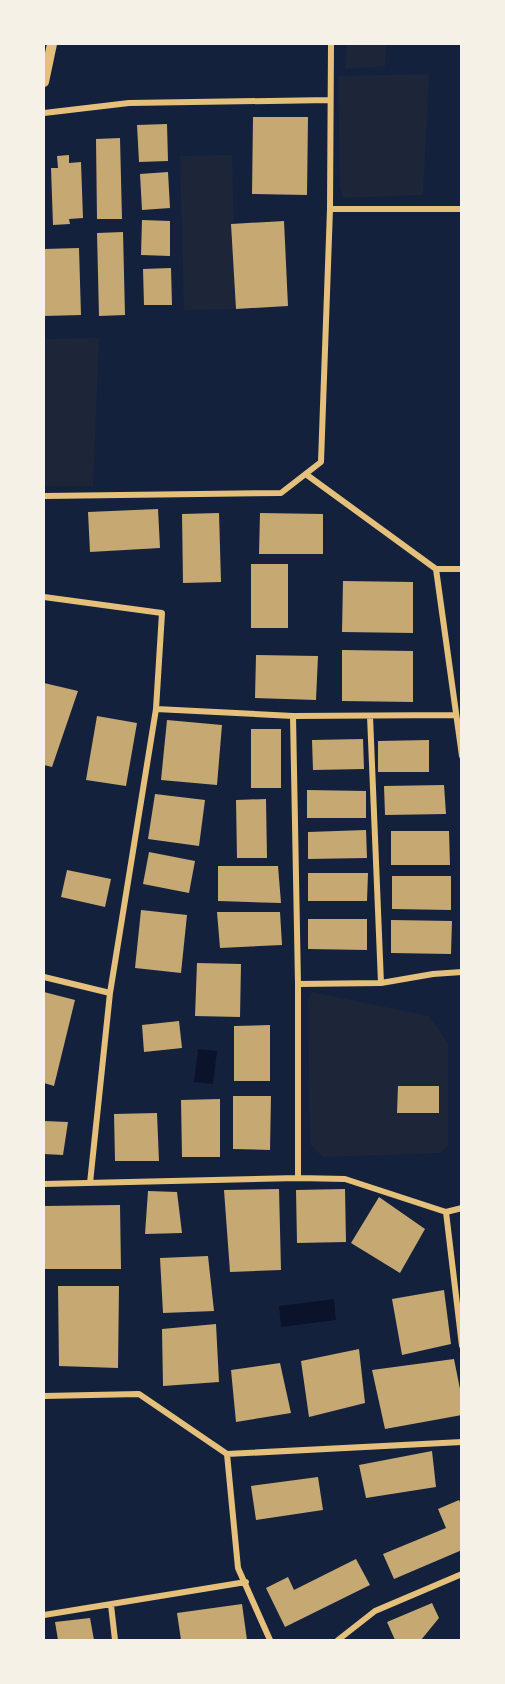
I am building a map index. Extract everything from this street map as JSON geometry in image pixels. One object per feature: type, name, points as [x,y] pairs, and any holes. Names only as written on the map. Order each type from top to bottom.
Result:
[{"type":"street","points":[[44,82],[52,44]]},
{"type":"street","points":[[44,496],[281,493],[321,462],[330,209],[331,44]]},
{"type":"street","points":[[44,113],[129,103],[330,99]]},
{"type":"street","points":[[330,209],[462,209]]},
{"type":"street","points":[[307,475],[436,569],[462,569]]},
{"type":"street","points":[[436,569],[454,715],[462,756]]},
{"type":"street","points":[[44,597],[162,613],[156,709],[110,993],[90,1183]]},
{"type":"street","points":[[156,709],[293,716],[454,715]]},
{"type":"street","points":[[293,716],[298,984],[298,1178]]},
{"type":"street","points":[[370,716],[381,983]]},
{"type":"street","points":[[298,984],[381,983],[433,974],[462,972]]},
{"type":"street","points":[[44,977],[110,993]]},
{"type":"street","points":[[44,1184],[345,1179],[446,1212],[462,1208]]},
{"type":"street","points":[[446,1212],[462,1346]]},
{"type":"street","points":[[44,1396],[139,1394],[227,1454],[462,1442]]},
{"type":"street","points":[[227,1454],[238,1568],[270,1641]]},
{"type":"street","points":[[338,1641],[375,1611],[462,1574]]},
{"type":"street","points":[[44,1615],[246,1582]]},
{"type":"street","points":[[111,1605],[115,1641]]},
{"type":"shaded area","points":[[347,44],[386,44],[385,66],[345,69]]},
{"type":"shaded area","points":[[429,74],[423,195],[343,198],[340,186],[338,76]]},
{"type":"shaded area","points":[[232,155],[236,309],[184,310],[180,156]]},
{"type":"shaded area","points":[[99,338],[93,486],[44,486],[44,339]]},
{"type":"shaded area","points":[[312,992],[429,1016],[448,1043],[448,1146],[439,1153],[323,1157],[310,1144],[308,1000]]},
{"type":"shaded area","points":[[198,1049],[217,1051],[213,1084],[194,1082]]},
{"type":"shaded area","points":[[334,1299],[336,1320],[281,1327],[279,1306]]},
{"type":"building","points":[[253,117],[308,117],[307,195],[252,194]]},
{"type":"building","points":[[167,124],[168,161],[139,162],[137,125]]},
{"type":"building","points":[[120,138],[122,219],[97,219],[96,139]]},
{"type":"building","points":[[69,155],[69,163],[81,162],[83,218],[69,219],[70,224],[53,225],[51,168],[58,168],[57,156]]},
{"type":"building","points":[[168,172],[170,208],[142,210],[140,174]]},
{"type":"building","points":[[142,220],[170,221],[170,256],[141,255]]},
{"type":"building","points":[[284,221],[288,306],[236,309],[231,224]]},
{"type":"building","points":[[123,232],[125,315],[99,316],[97,233]]},
{"type":"building","points":[[79,248],[81,315],[44,316],[44,249]]},
{"type":"building","points":[[171,268],[172,305],[144,305],[143,269]]},
{"type":"building","points":[[158,509],[160,548],[90,552],[88,512]]},
{"type":"building","points":[[219,513],[221,582],[183,583],[182,514]]},
{"type":"building","points":[[260,513],[323,514],[323,554],[259,554]]},
{"type":"building","points":[[251,564],[288,564],[288,628],[251,628]]},
{"type":"building","points":[[343,581],[413,582],[413,633],[342,632]]},
{"type":"building","points":[[342,650],[413,651],[413,702],[342,701]]},
{"type":"building","points":[[256,655],[318,656],[316,700],[255,698]]},
{"type":"building","points":[[44,683],[78,691],[52,767],[44,765]]},
{"type":"building","points":[[97,716],[137,723],[126,786],[86,780]]},
{"type":"building","points":[[167,720],[222,725],[217,785],[161,780]]},
{"type":"building","points":[[251,729],[281,729],[281,788],[251,788]]},
{"type":"building","points":[[363,739],[364,769],[313,770],[312,740]]},
{"type":"building","points":[[429,740],[429,772],[378,772],[378,741]]},
{"type":"building","points":[[444,785],[446,814],[385,815],[384,786]]},
{"type":"building","points":[[307,790],[366,791],[366,818],[307,818]]},
{"type":"building","points":[[155,794],[205,800],[199,846],[148,839]]},
{"type":"building","points":[[266,799],[267,858],[237,858],[236,800]]},
{"type":"building","points":[[366,830],[367,858],[308,859],[308,832]]},
{"type":"building","points":[[391,831],[449,831],[450,865],[391,865]]},
{"type":"building","points":[[149,852],[195,861],[189,893],[143,884]]},
{"type":"building","points":[[218,866],[278,866],[281,903],[218,901]]},
{"type":"building","points":[[67,870],[111,879],[105,907],[61,897]]},
{"type":"building","points":[[308,873],[368,873],[367,901],[308,901]]},
{"type":"building","points":[[392,876],[451,876],[451,910],[392,909]]},
{"type":"building","points":[[141,910],[187,915],[181,973],[135,968]]},
{"type":"building","points":[[217,912],[280,912],[282,945],[220,948]]},
{"type":"building","points":[[308,919],[367,919],[367,950],[308,949]]},
{"type":"building","points":[[391,920],[452,921],[451,954],[391,953]]},
{"type":"building","points":[[197,963],[241,964],[240,1017],[195,1016]]},
{"type":"building","points":[[44,992],[75,1000],[54,1086],[44,1083]]},
{"type":"building","points":[[179,1021],[182,1048],[144,1052],[142,1025]]},
{"type":"building","points":[[270,1025],[270,1081],[234,1081],[234,1026]]},
{"type":"building","points":[[398,1086],[439,1086],[439,1113],[397,1113]]},
{"type":"building","points":[[233,1096],[271,1096],[270,1150],[233,1149]]},
{"type":"building","points":[[220,1099],[220,1157],[182,1157],[181,1100]]},
{"type":"building","points":[[157,1113],[159,1161],[115,1161],[114,1114]]},
{"type":"building","points":[[44,1121],[68,1122],[63,1155],[44,1154]]},
{"type":"building","points":[[279,1189],[281,1270],[230,1272],[224,1190]]},
{"type":"building","points":[[345,1189],[346,1242],[297,1243],[296,1190]]},
{"type":"building","points":[[148,1191],[177,1192],[182,1233],[145,1234]]},
{"type":"building","points":[[379,1197],[425,1229],[400,1273],[351,1243]]},
{"type":"building","points":[[120,1205],[121,1269],[44,1269],[44,1206]]},
{"type":"building","points":[[208,1256],[214,1311],[163,1313],[160,1258]]},
{"type":"building","points":[[58,1286],[119,1286],[118,1368],[59,1366]]},
{"type":"building","points":[[444,1290],[451,1344],[402,1355],[392,1299]]},
{"type":"building","points":[[216,1324],[219,1382],[163,1386],[162,1329]]},
{"type":"building","points":[[359,1349],[365,1403],[309,1417],[301,1361]]},
{"type":"building","points":[[454,1359],[462,1399],[462,1415],[385,1429],[372,1370]]},
{"type":"building","points":[[280,1363],[291,1413],[236,1422],[231,1370]]},
{"type":"building","points":[[432,1451],[436,1487],[366,1498],[359,1465]]},
{"type":"building","points":[[318,1477],[323,1510],[256,1520],[251,1486]]},
{"type":"building","points":[[459,1500],[462,1506],[462,1550],[394,1579],[383,1554],[446,1528],[438,1509]]},
{"type":"building","points":[[356,1559],[370,1585],[285,1627],[266,1588],[288,1577],[294,1590]]},
{"type":"building","points":[[432,1603],[439,1618],[421,1640],[395,1640],[387,1622]]},
{"type":"building","points":[[242,1604],[247,1640],[181,1640],[177,1613]]},
{"type":"building","points":[[90,1618],[94,1640],[58,1640],[55,1622]]}]
